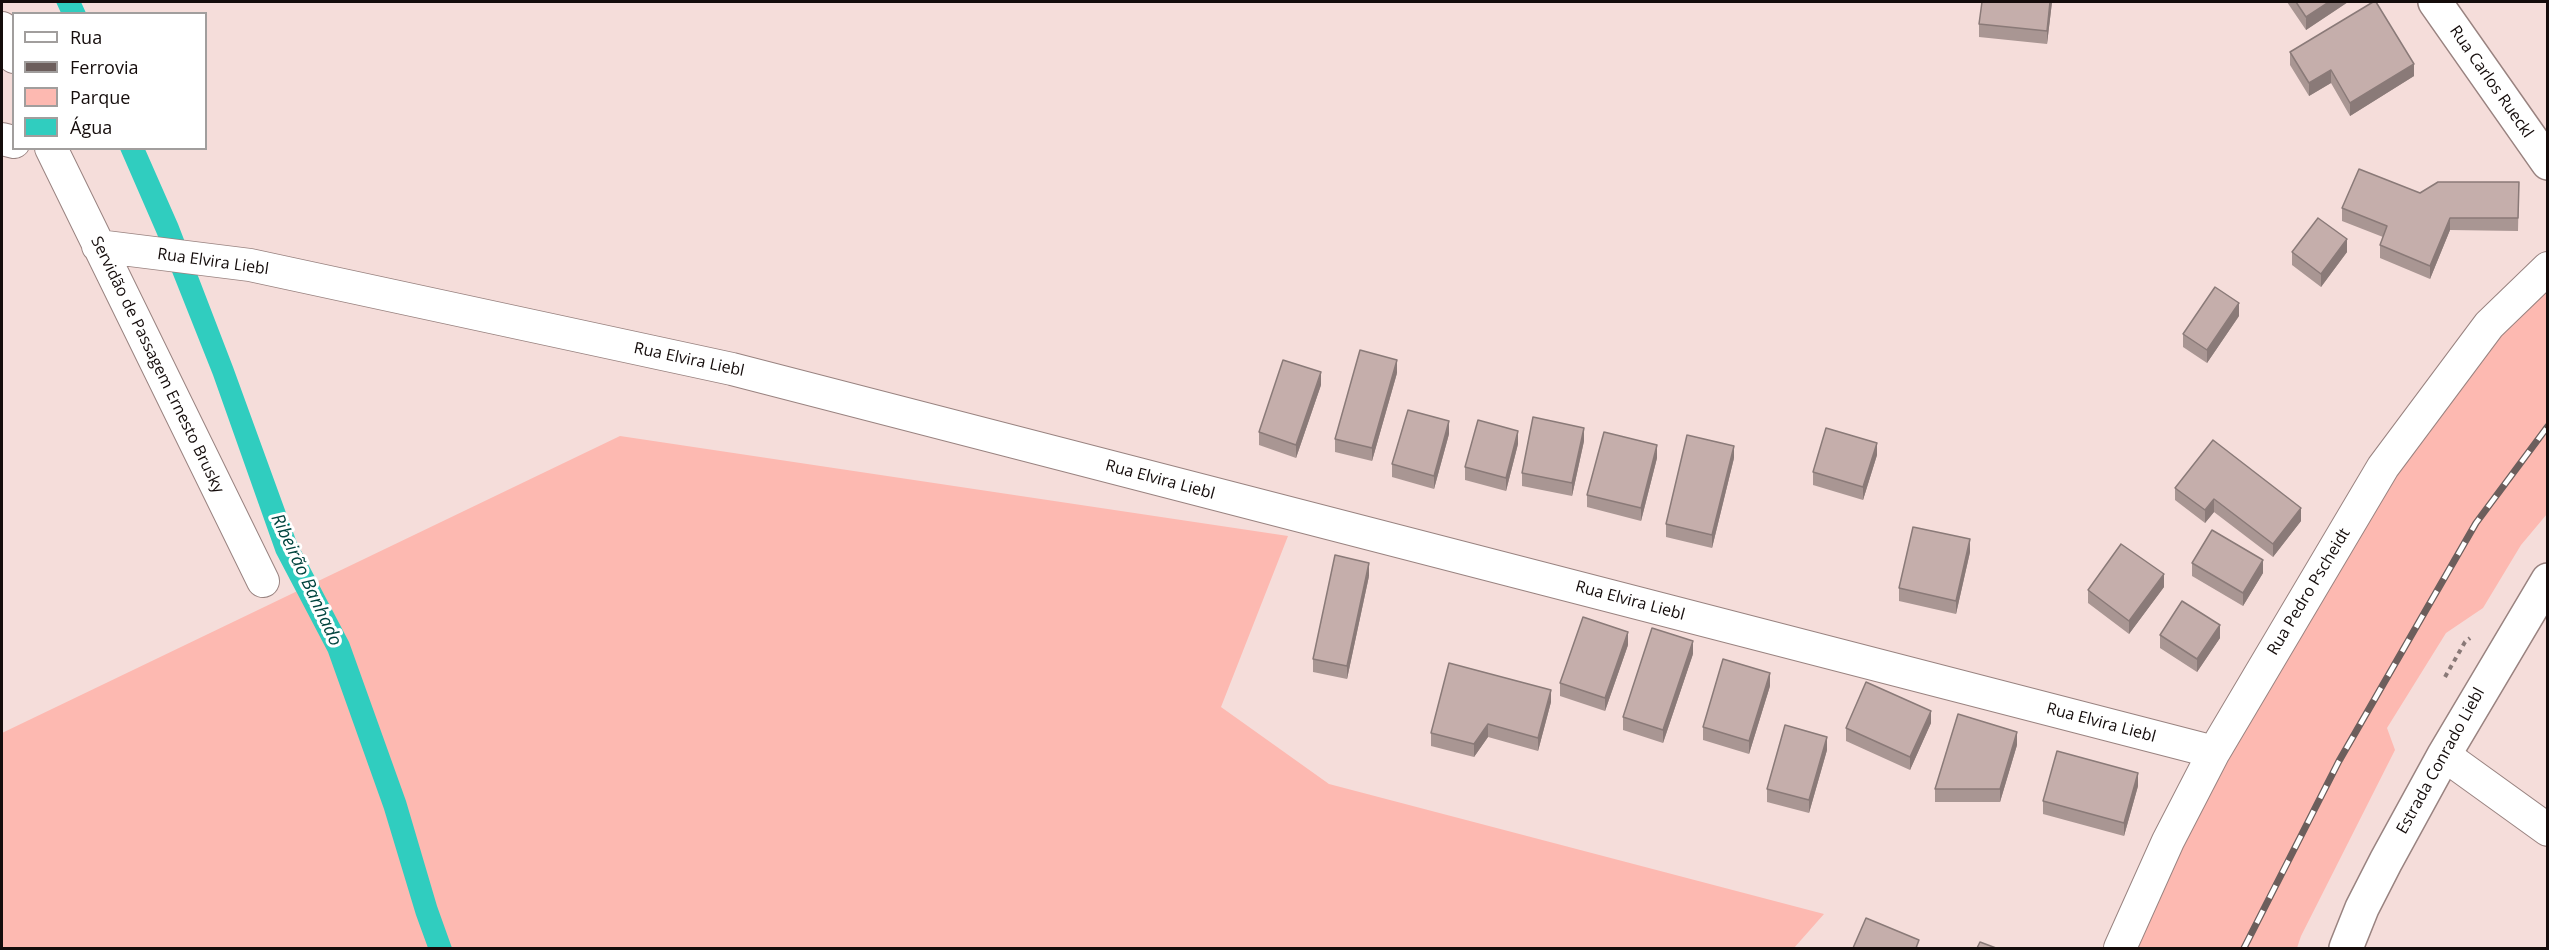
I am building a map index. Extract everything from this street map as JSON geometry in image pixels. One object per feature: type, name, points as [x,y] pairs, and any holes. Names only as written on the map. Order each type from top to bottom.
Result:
[{"type":"main road","name":"Rua Carlos Rueckl","points":[[2435,2],[2547,160]]},
{"type":"main road","name":"Estrada Conrado Liebl","points":[[2346,948],[2367,898],[2444,755],[2547,580]]},
{"type":"street","points":[[2,27],[12,52]]},
{"type":"street","name":"Servidão de Passagem Ernesto Brusky","points":[[50,150],[263,581]]},
{"type":"street","name":"Rua Elvira Liebl","points":[[98,246],[250,265],[744,372],[2214,752]]},
{"type":"street","name":"Rua Pedro Pscheidt","points":[[2120,948],[2168,841],[2214,752],[2383,467],[2489,325],[2547,268]]},
{"type":"street","points":[[2444,755],[2547,830]]},
{"type":"green space","points":[[2547,287],[2547,514],[2521,545],[2483,608],[2446,633],[2387,728],[2395,750],[2297,948],[2120,948],[2436,394]]},
{"type":"green space","points":[[620,436],[1288,536],[1221,707],[1329,784],[1824,914],[1794,948],[2,948],[2,733]]},
{"type":"water","points":[[56,2],[81,2],[86,12],[61,12]]},
{"type":"water","name":"Ribeirão Banhado","points":[[120,150],[145,150],[178,224],[297,543],[349,642],[406,801],[452,948],[428,948],[384,809],[328,652],[276,553],[213,375],[157,234]]},
{"type":"building","points":[[1982,2],[2050,2],[2047,31],[1979,24]]},
{"type":"building","points":[[2296,2],[2329,2],[2306,17]]},
{"type":"building","points":[[2376,2],[2414,64],[2350,103],[2331,70],[2309,83],[2290,52]]},
{"type":"building","points":[[2359,169],[2420,193],[2438,182],[2519,182],[2518,218],[2450,218],[2430,266],[2380,245],[2387,226],[2342,208]]},
{"type":"building","points":[[2318,218],[2347,239],[2321,274],[2292,252]]},
{"type":"building","points":[[2215,287],[2239,303],[2207,350],[2183,334]]},
{"type":"building","points":[[1360,350],[1397,360],[1372,448],[1335,439]]},
{"type":"building","points":[[1283,360],[1321,372],[1296,445],[1259,432]]},
{"type":"building","points":[[1408,410],[1449,421],[1434,476],[1392,464]]},
{"type":"building","points":[[1533,417],[1584,428],[1572,483],[1522,473]]},
{"type":"building","points":[[1478,420],[1518,431],[1506,478],[1465,467]]},
{"type":"building","points":[[1826,428],[1877,443],[1863,487],[1813,472]]},
{"type":"building","points":[[1604,432],[1657,445],[1641,508],[1587,495]]},
{"type":"building","points":[[1687,435],[1734,446],[1712,535],[1666,524]]},
{"type":"building","points":[[2213,440],[2301,508],[2273,544],[2214,499],[2205,510],[2175,488]]},
{"type":"building","points":[[1913,527],[1970,539],[1956,601],[1899,588]]},
{"type":"building","points":[[2212,530],[2263,560],[2243,593],[2192,563]]},
{"type":"building","points":[[2121,544],[2164,574],[2129,621],[2088,590]]},
{"type":"building","points":[[1335,555],[1369,563],[1347,666],[1313,659]]},
{"type":"building","points":[[2182,601],[2220,625],[2197,659],[2160,635]]},
{"type":"building","points":[[1583,617],[1628,632],[1605,698],[1560,683]]},
{"type":"building","points":[[1652,628],[1693,641],[1663,730],[1623,717]]},
{"type":"building","points":[[1723,659],[1770,673],[1749,741],[1703,727]]},
{"type":"building","points":[[1449,663],[1551,690],[1538,738],[1488,724],[1474,744],[1431,733]]},
{"type":"building","points":[[1866,682],[1931,711],[1910,757],[1846,728]]},
{"type":"building","points":[[1958,714],[2017,732],[2000,789],[1935,789]]},
{"type":"building","points":[[1785,725],[1827,737],[1809,800],[1767,789]]},
{"type":"building","points":[[2057,751],[2138,773],[2124,823],[2043,801]]},
{"type":"building","points":[[1866,918],[1919,940],[1916,948],[1853,948]]},
{"type":"building","points":[[1980,942],[1996,948],[1977,948]]},
{"type":"railway","points":[[2244,948],[2339,761],[2476,523],[2548,426]]}]
